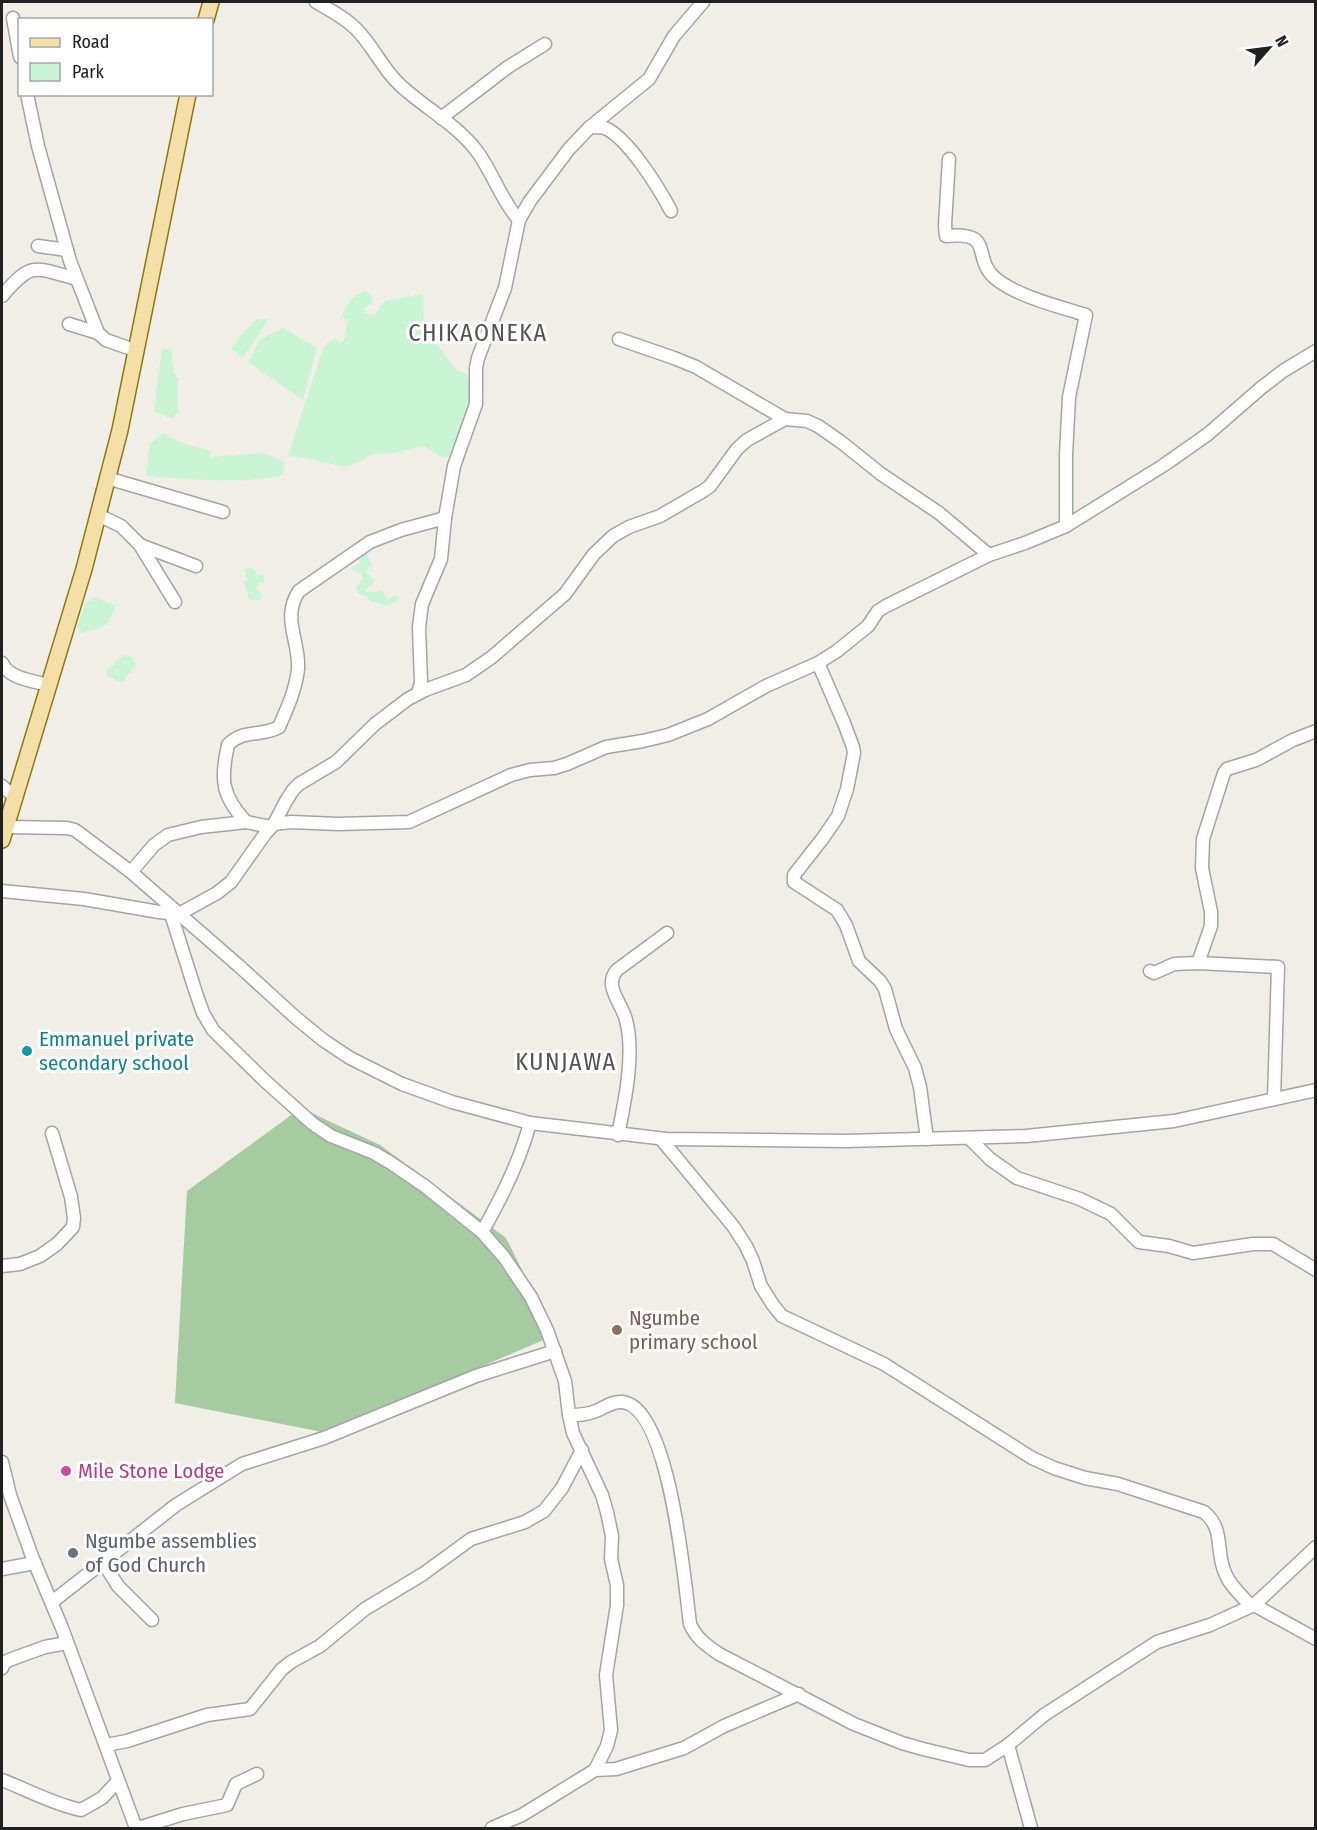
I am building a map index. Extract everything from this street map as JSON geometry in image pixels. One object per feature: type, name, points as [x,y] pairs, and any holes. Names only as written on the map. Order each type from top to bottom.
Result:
[{"type":"main road","points":[[207,18],[211,2]]},
{"type":"main road","points":[[4,833],[98,515],[120,430],[188,96]]},
{"type":"street","points":[[316,2],[351,24],[397,82],[476,150],[503,200],[519,220]]},
{"type":"street","points":[[418,693],[421,683],[419,627],[422,604],[441,559],[454,465],[476,404],[478,358],[505,288],[519,220],[556,166],[590,127],[648,79],[674,36],[703,2]]},
{"type":"street","points":[[13,18],[18,46]]},
{"type":"street","points":[[441,118],[508,68],[545,44]]},
{"type":"street","points":[[27,96],[38,146],[67,250],[98,333]]},
{"type":"street","points":[[590,127],[606,129],[620,140],[652,178],[671,211]]},
{"type":"street","points":[[949,159],[946,236],[963,234],[973,238],[981,247],[989,272],[1001,283],[1050,305],[1086,315],[1072,378],[1069,406],[1066,526]]},
{"type":"street","points":[[38,246],[67,250]]},
{"type":"street","points":[[2,296],[22,274],[33,269],[76,279]]},
{"type":"street","points":[[69,324],[98,333],[106,340],[137,351]]},
{"type":"street","points":[[619,339],[696,367],[785,419],[807,421],[818,426],[881,474],[947,519],[989,555]]},
{"type":"street","points":[[131,872],[154,845],[168,835],[201,827],[246,822],[272,826],[291,822],[338,824],[409,822],[511,775],[530,770],[554,768],[606,747],[668,735],[708,719],[766,686],[818,663],[837,651],[868,626],[878,611],[886,606],[989,555],[1066,526],[1209,434],[1261,388],[1283,371],[1316,351]]},
{"type":"street","points":[[2,891],[84,899],[175,914],[217,893],[231,882],[299,784],[336,762],[375,724],[408,699],[466,675],[492,657],[565,594],[594,554],[606,542],[622,530],[660,516],[707,488],[730,457],[747,440],[785,419]]},
{"type":"street","points":[[107,478],[223,512]]},
{"type":"street","points":[[98,515],[121,526],[140,545],[175,602]]},
{"type":"street","points":[[246,822],[231,805],[225,791],[224,768],[228,745],[236,737],[274,730],[280,725],[292,696],[297,675],[298,658],[291,628],[291,617],[299,591],[370,543],[401,530],[445,519]]},
{"type":"street","points":[[140,545],[196,566]]},
{"type":"street","points":[[2,663],[4,668],[12,674],[49,685]]},
{"type":"street","points":[[818,663],[844,723],[854,753],[847,789],[838,816],[794,875],[794,882],[837,910],[846,925],[859,961],[885,989],[896,1029],[915,1068],[927,1139]]},
{"type":"street","points":[[1198,963],[1211,926],[1211,912],[1202,868],[1203,839],[1224,773],[1316,731]]},
{"type":"street","points":[[2,786],[15,796]]},
{"type":"street","points":[[4,833],[72,829],[131,872],[175,914],[302,1023],[350,1058],[377,1074],[402,1084],[452,1102],[530,1123],[661,1139],[734,1141],[1026,1136],[1174,1121],[1316,1090]]},
{"type":"street","points":[[175,914],[195,990],[203,1013],[213,1030],[313,1124],[331,1136],[374,1153],[392,1163],[482,1232],[504,1257],[531,1297],[548,1329],[565,1381],[573,1432],[603,1495],[612,1536],[617,1605],[606,1675],[611,1730],[607,1746],[595,1770]]},
{"type":"street","points":[[618,1135],[627,1085],[630,1039],[626,1018],[610,983],[611,976],[667,933]]},
{"type":"street","points":[[1150,971],[1154,973],[1174,964],[1198,963],[1278,968],[1274,1098]]},
{"type":"street","points":[[482,1232],[525,1141],[530,1123]]},
{"type":"street","points":[[2,1266],[20,1264],[40,1256],[57,1244],[73,1227],[74,1218],[70,1197],[52,1133]]},
{"type":"street","points":[[969,1138],[990,1159],[1017,1178],[1080,1199],[1111,1214],[1139,1242],[1169,1246],[1193,1253],[1253,1244],[1274,1244],[1316,1270]]},
{"type":"street","points":[[661,1139],[733,1226],[750,1254],[761,1286],[782,1316],[884,1364],[1032,1458],[1085,1478],[1118,1484],[1204,1512],[1216,1526],[1220,1556],[1225,1574],[1232,1585],[1252,1606],[1316,1639]]},
{"type":"street","points":[[52,1602],[176,1505],[242,1464],[324,1438],[476,1376],[555,1351]]},
{"type":"street","points":[[569,1415],[596,1412],[612,1403],[622,1402],[639,1411],[657,1443],[670,1491],[679,1533],[690,1624],[694,1634],[719,1654],[855,1724],[902,1743],[969,1760],[985,1760],[1008,1745],[1044,1715],[1157,1642],[1210,1625],[1252,1606],[1316,1547]]},
{"type":"street","points":[[106,1745],[127,1741],[207,1715],[250,1709],[282,1669],[320,1646],[365,1609],[423,1574],[471,1539],[525,1522],[544,1511],[562,1488],[582,1450]]},
{"type":"street","points":[[2,1462],[10,1495],[35,1563],[52,1602],[137,1828],[183,1814],[227,1805],[236,1784],[257,1774]]},
{"type":"street","points":[[103,1562],[118,1586],[152,1620]]},
{"type":"street","points":[[2,1569],[35,1563]]},
{"type":"street","points":[[2,1668],[9,1660],[45,1647],[67,1643]]},
{"type":"street","points":[[492,1828],[522,1815],[595,1770],[616,1769],[684,1748],[724,1726],[799,1694]]},
{"type":"street","points":[[1008,1745],[1031,1828]]},
{"type":"street","points":[[2,1780],[60,1805],[81,1810],[102,1798],[118,1781]]},
{"type":"green space","points":[[366,291],[373,298],[373,302],[364,309],[367,314],[375,315],[386,301],[423,294],[424,324],[427,332],[457,370],[465,373],[472,386],[475,399],[457,453],[448,458],[439,456],[423,446],[393,453],[374,454],[345,467],[288,456],[324,346],[335,338],[339,342],[343,341],[348,321],[342,317],[346,308],[353,298]]},
{"type":"green space","points":[[257,319],[269,319],[243,358],[231,349]]},
{"type":"green space","points":[[283,328],[317,348],[303,400],[248,362],[260,339]]},
{"type":"green space","points":[[162,349],[171,349],[174,373],[178,379],[178,411],[173,419],[154,411]]},
{"type":"green space","points":[[163,433],[179,442],[210,451],[211,457],[262,453],[284,461],[283,475],[232,481],[146,476],[150,443]]},
{"type":"green space","points":[[361,555],[367,555],[372,566],[363,570],[373,578],[374,582],[365,591],[383,590],[387,599],[397,595],[399,598],[395,602],[388,605],[369,601],[367,597],[357,592],[356,588],[363,578],[361,573],[351,568],[361,563],[358,559]]},
{"type":"green space","points":[[250,567],[257,575],[263,575],[265,579],[264,583],[259,583],[256,588],[262,596],[260,600],[249,600],[244,581],[247,580],[245,570]]},
{"type":"green space","points":[[95,597],[116,606],[113,614],[107,624],[80,633],[77,627],[86,603]]},
{"type":"green space","points":[[123,655],[133,657],[136,665],[122,682],[107,676],[106,672]]},
{"type":"green space","points":[[301,1108],[380,1145],[506,1238],[555,1335],[327,1433],[175,1403],[187,1191]]},
{"type":"place","name":"Emmanuel private secondary school","points":[[27,1051]]},
{"type":"place","name":"Ngumbe primary school","points":[[617,1330]]},
{"type":"place","name":"Mile Stone Lodge","points":[[66,1471]]},
{"type":"place","name":"Ngumbe assemblies of God Church","points":[[73,1553]]},
{"type":"district","name":"CHIKAONEKA","points":[[478,333]]},
{"type":"district","name":"KUNJAWA","points":[[566,1062]]}]
